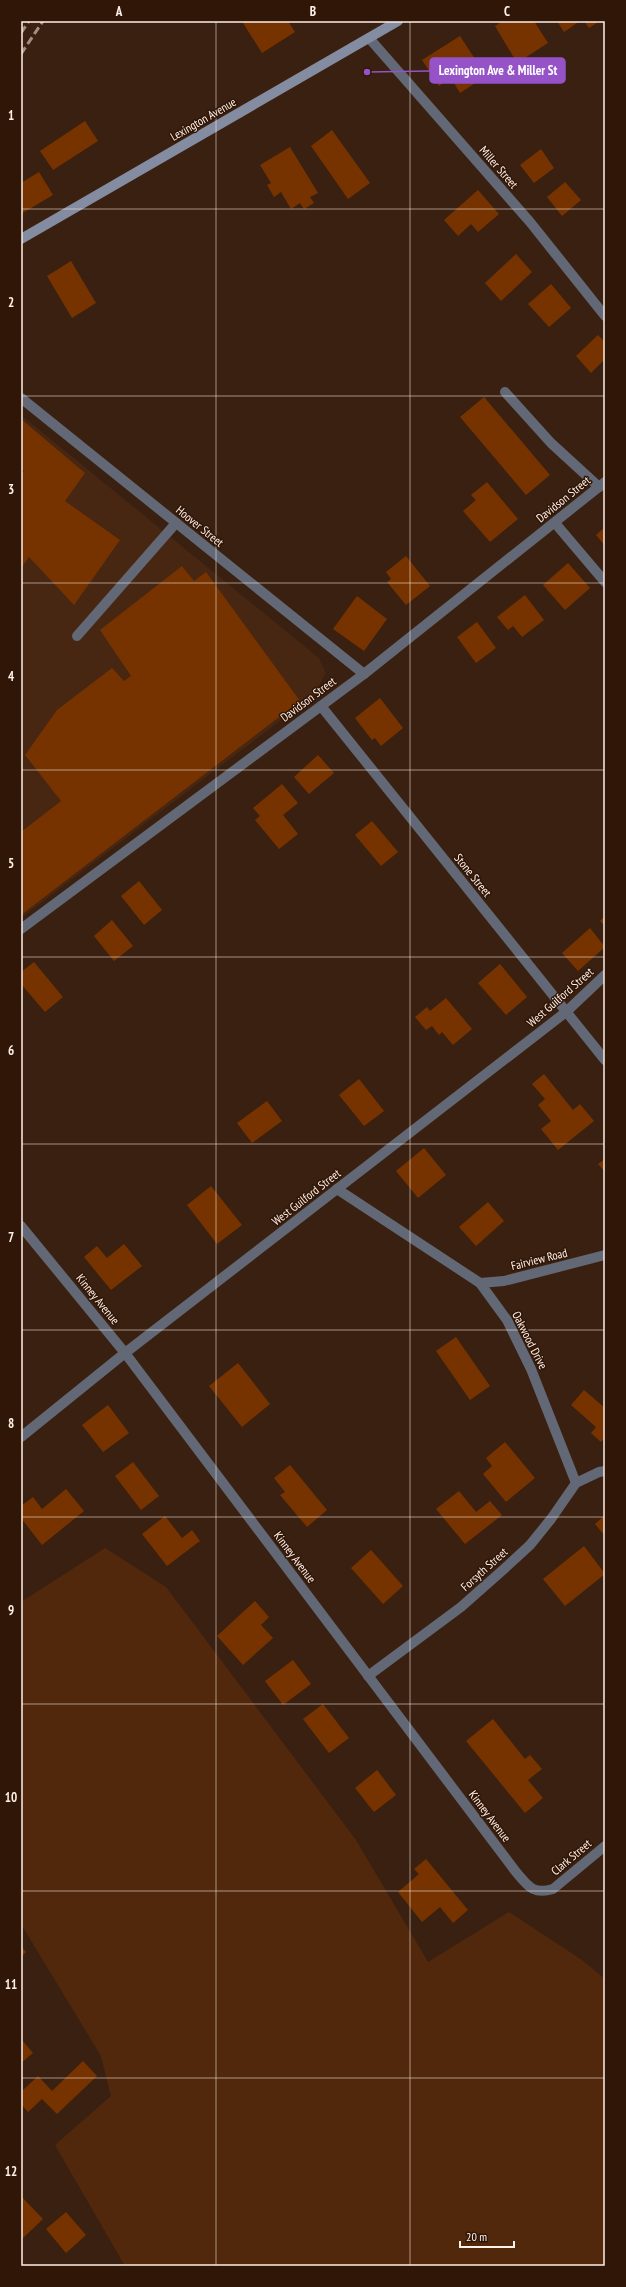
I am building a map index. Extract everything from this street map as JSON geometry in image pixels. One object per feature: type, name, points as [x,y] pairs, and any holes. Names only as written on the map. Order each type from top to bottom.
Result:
[{"type":"main road","name":"Lexington Avenue","points":[[21,239],[398,21]]},
{"type":"street","name":"Miller Street","points":[[369,38],[530,222],[605,316]]},
{"type":"street","points":[[505,392],[551,443],[602,485]]},
{"type":"street","name":"Hoover Street","points":[[21,398],[364,674]]},
{"type":"street","name":"Davidson Street","points":[[21,929],[364,674],[602,485]]},
{"type":"street","points":[[77,636],[176,523]]},
{"type":"street","points":[[555,523],[605,582]]},
{"type":"street","name":"Stone Street","points":[[321,706],[605,1060]]},
{"type":"street","name":"West Guilford Street","points":[[21,1437],[125,1353],[566,1012],[605,975]]},
{"type":"street","name":"Oakwood Drive","points":[[337,1189],[480,1283],[507,1320],[531,1369],[576,1483]]},
{"type":"street","name":"Kinney Avenue","points":[[21,1226],[125,1353],[516,1872],[530,1888],[542,1892],[553,1889]]},
{"type":"street","name":"Fairview Road","points":[[480,1283],[504,1281],[605,1255]]},
{"type":"street","name":"Forsyth Street","points":[[368,1676],[461,1607],[504,1569],[546,1524],[576,1483],[598,1472],[605,1471]]},
{"type":"street","name":"Clark Street","points":[[553,1889],[605,1846]]},
{"type":"shaded area","points":[[21,415],[319,658],[326,673],[314,695],[21,918]]},
{"type":"shaded area","points":[[105,1548],[166,1587],[356,1840],[428,1962],[509,1912],[582,1960],[605,1979],[605,2266],[125,2266],[55,2145],[111,2096],[101,2056],[21,1924],[21,1602]]},
{"type":"building","points":[[246,21],[288,21],[295,32],[262,53],[243,23]]},
{"type":"building","points":[[503,21],[534,21],[548,43],[517,63],[495,26]]},
{"type":"building","points":[[557,21],[580,21],[564,32]]},
{"type":"building","points":[[584,21],[600,21],[589,28]]},
{"type":"building","points":[[460,36],[486,76],[460,93],[451,78],[439,86],[422,60]]},
{"type":"building","points":[[85,121],[98,141],[53,170],[40,151]]},
{"type":"building","points":[[332,130],[370,183],[348,199],[311,146]]},
{"type":"building","points":[[290,147],[318,193],[310,197],[314,203],[304,209],[300,203],[291,209],[281,192],[274,197],[267,185],[271,183],[260,165]]},
{"type":"building","points":[[541,149],[554,168],[534,183],[520,165]]},
{"type":"building","points":[[39,172],[53,195],[21,214],[21,183]]},
{"type":"building","points":[[565,182],[581,200],[562,216],[547,197]]},
{"type":"building","points":[[478,190],[499,214],[478,232],[471,224],[458,236],[444,220]]},
{"type":"building","points":[[516,254],[532,272],[501,301],[485,283]]},
{"type":"building","points":[[71,261],[96,303],[72,318],[47,276]]},
{"type":"building","points":[[551,284],[571,308],[549,327],[528,304]]},
{"type":"building","points":[[598,335],[605,342],[605,359],[591,373],[576,356]]},
{"type":"building","points":[[484,397],[550,475],[526,495],[460,417]]},
{"type":"building","points":[[21,419],[85,473],[65,501],[120,540],[74,605],[29,557],[21,568],[21,475],[24,471],[21,469]]},
{"type":"building","points":[[487,482],[518,519],[490,542],[463,511],[476,500],[471,495]]},
{"type":"building","points":[[605,527],[605,546],[596,535]]},
{"type":"building","points":[[406,556],[430,586],[406,605],[387,582],[391,579],[386,572]]},
{"type":"building","points":[[568,563],[590,588],[565,610],[543,585]]},
{"type":"building","points":[[182,566],[194,581],[206,572],[300,701],[21,915],[21,832],[61,801],[25,755],[57,710],[112,668],[124,681],[131,676],[100,630]]},
{"type":"building","points":[[525,595],[544,620],[522,637],[513,626],[508,630],[497,617]]},
{"type":"building","points":[[357,596],[387,619],[364,651],[333,629]]},
{"type":"building","points":[[477,622],[496,648],[476,663],[457,637]]},
{"type":"building","points":[[380,698],[403,728],[381,746],[375,738],[372,740],[355,718]]},
{"type":"building","points":[[318,755],[334,773],[309,794],[294,777]]},
{"type":"building","points":[[282,784],[298,803],[283,815],[298,834],[279,849],[255,820],[260,816],[253,808]]},
{"type":"building","points":[[372,821],[398,852],[381,866],[355,835]]},
{"type":"building","points":[[139,881],[162,910],[144,925],[121,896]]},
{"type":"building","points":[[605,916],[605,926],[600,921]]},
{"type":"building","points":[[112,920],[133,946],[114,961],[94,936]]},
{"type":"building","points":[[590,928],[605,947],[578,971],[562,953]]},
{"type":"building","points":[[34,962],[63,997],[45,1012],[21,984],[21,972]]},
{"type":"building","points":[[500,964],[527,997],[506,1015],[478,983]]},
{"type":"building","points":[[446,998],[472,1029],[453,1045],[442,1032],[439,1035],[432,1026],[426,1030],[415,1017],[427,1007],[430,1011]]},
{"type":"building","points":[[544,1074],[573,1110],[580,1104],[594,1121],[558,1150],[541,1129],[551,1121],[538,1105],[545,1099],[532,1084]]},
{"type":"building","points":[[359,1079],[384,1111],[364,1126],[339,1095]]},
{"type":"building","points":[[267,1101],[282,1121],[252,1143],[237,1123]]},
{"type":"building","points":[[424,1148],[446,1175],[418,1198],[396,1171]]},
{"type":"building","points":[[605,1159],[605,1172],[598,1164]]},
{"type":"building","points":[[211,1186],[242,1225],[217,1244],[187,1205]]},
{"type":"building","points":[[488,1202],[504,1221],[476,1246],[459,1227]]},
{"type":"building","points":[[124,1244],[142,1266],[111,1290],[84,1257],[97,1246],[107,1258]]},
{"type":"building","points":[[456,1337],[490,1386],[470,1400],[436,1351]]},
{"type":"building","points":[[238,1363],[270,1404],[242,1427],[209,1386]]},
{"type":"building","points":[[584,1390],[605,1408],[605,1437],[601,1442],[591,1433],[596,1427],[571,1405]]},
{"type":"building","points":[[108,1405],[129,1433],[103,1452],[82,1425]]},
{"type":"building","points":[[505,1442],[535,1478],[506,1502],[483,1474],[492,1466],[486,1458]]},
{"type":"building","points":[[133,1462],[159,1496],[141,1510],[115,1476]]},
{"type":"building","points":[[290,1465],[327,1510],[307,1527],[280,1495],[285,1492],[274,1478]]},
{"type":"building","points":[[66,1489],[84,1511],[42,1545],[21,1518],[21,1506],[33,1497],[42,1509]]},
{"type":"building","points":[[459,1491],[476,1512],[490,1501],[502,1515],[465,1544],[436,1509]]},
{"type":"building","points":[[605,1515],[605,1536],[595,1524]]},
{"type":"building","points":[[165,1516],[182,1538],[192,1530],[200,1541],[167,1566],[142,1534]]},
{"type":"building","points":[[584,1546],[605,1574],[565,1606],[543,1579]]},
{"type":"building","points":[[371,1550],[403,1586],[383,1604],[351,1568]]},
{"type":"building","points":[[255,1601],[269,1617],[261,1625],[273,1638],[243,1665],[217,1636]]},
{"type":"building","points":[[293,1660],[311,1684],[283,1705],[265,1681]]},
{"type":"building","points":[[323,1704],[349,1738],[329,1753],[303,1719]]},
{"type":"building","points":[[493,1719],[525,1759],[530,1755],[542,1769],[528,1780],[543,1798],[525,1813],[466,1741]]},
{"type":"building","points":[[377,1770],[396,1795],[374,1812],[355,1788]]},
{"type":"building","points":[[426,1859],[468,1910],[453,1923],[440,1907],[422,1922],[398,1892],[419,1874],[414,1869]]},
{"type":"building","points":[[21,1946],[26,1952],[21,1957]]},
{"type":"building","points":[[21,2039],[33,2053],[21,2063]]},
{"type":"building","points":[[83,2061],[97,2076],[57,2114],[42,2099],[28,2112],[21,2104],[21,2092],[38,2076],[52,2091]]},
{"type":"building","points":[[21,2196],[43,2219],[22,2239],[21,2238]]},
{"type":"building","points":[[66,2212],[86,2235],[66,2253],[46,2229]]},
{"type":"railway","points":[[21,33],[29,21]]},
{"type":"railway","points":[[21,54],[43,21]]},
{"type":"place","name":"Lexington Ave & Miller St","points":[[367,72]]}]
